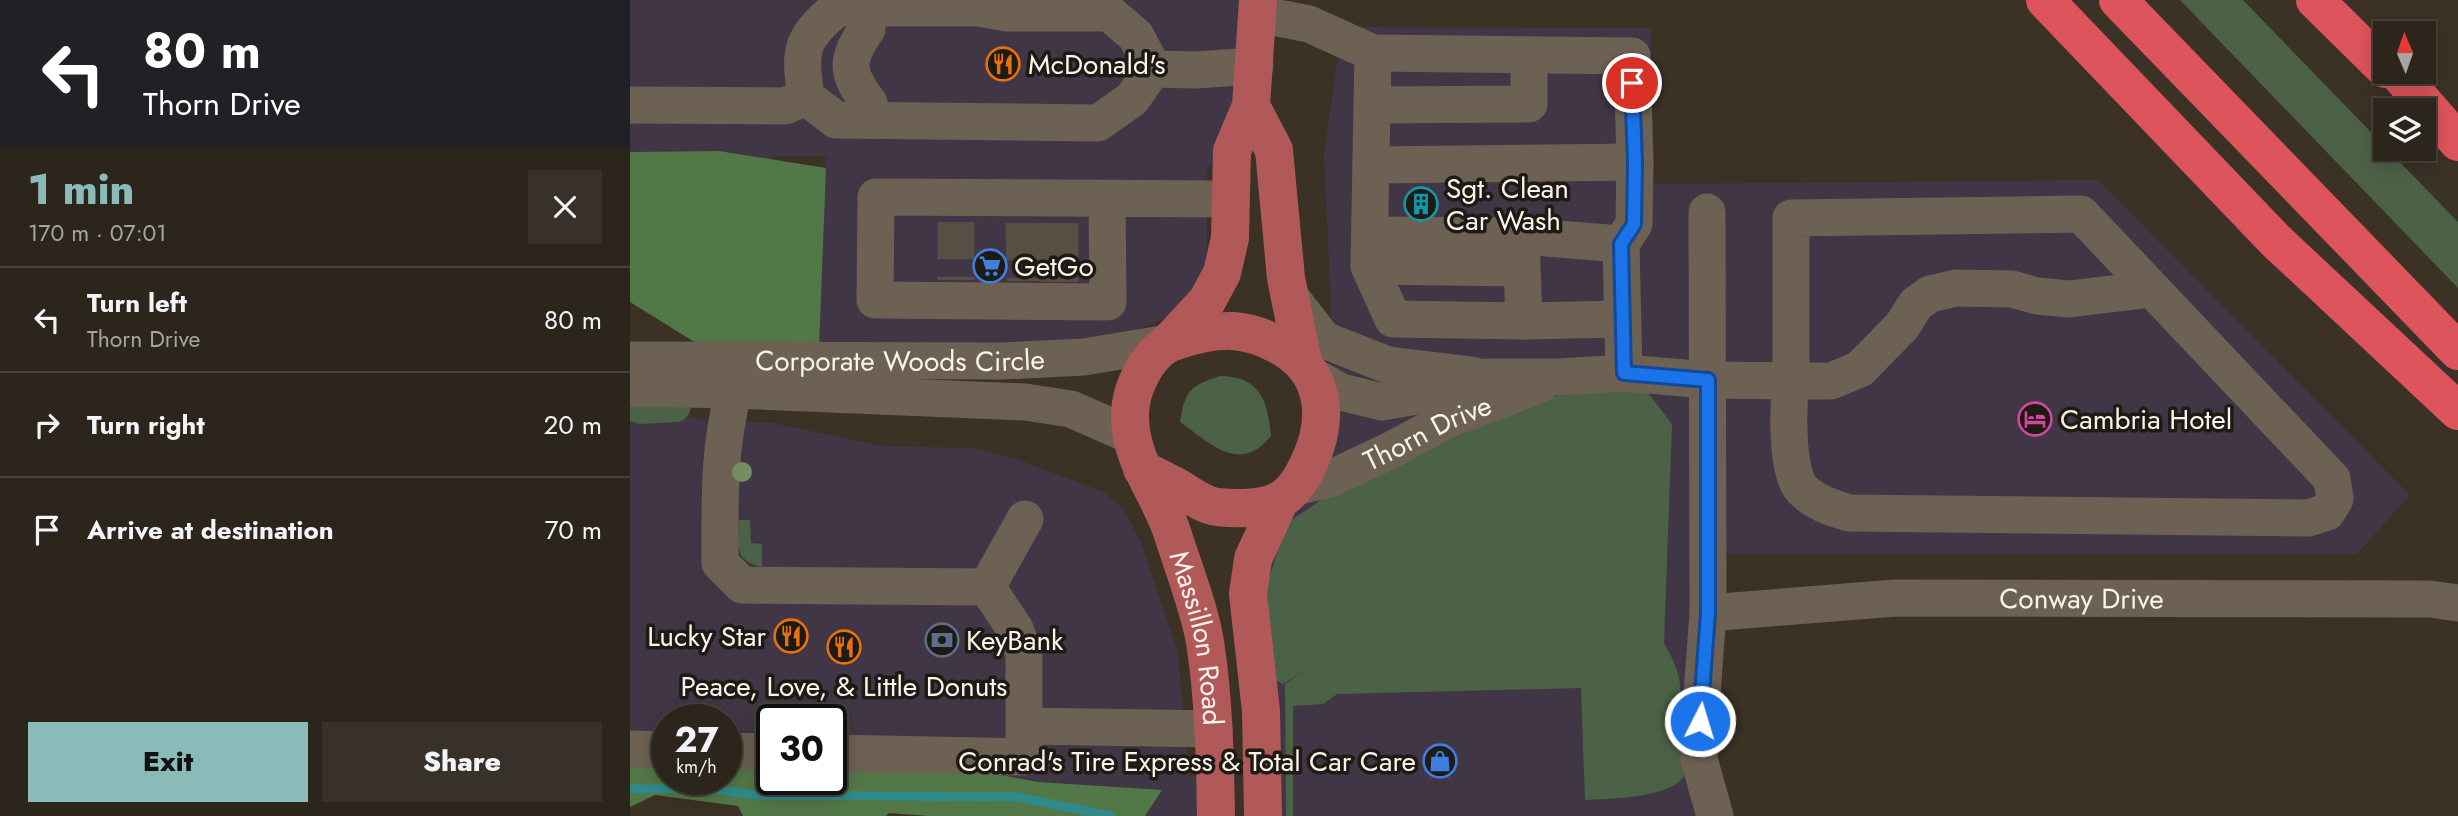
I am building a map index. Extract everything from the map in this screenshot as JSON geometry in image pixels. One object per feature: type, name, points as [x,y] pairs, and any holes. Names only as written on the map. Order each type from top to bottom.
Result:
[{"type":"highway","points":[[2045,0],[2276,241],[2458,411]]},
{"type":"highway","points":[[2118,0],[2458,351]]},
{"type":"highway","points":[[2315,0],[2373,58]]},
{"type":"highway","points":[[2335,0],[2373,44]]},
{"type":"highway","points":[[2399,84],[2453,136]]},
{"type":"highway","points":[[2408,84],[2453,136]]},
{"type":"main road","points":[[1251,106],[1274,150],[1289,295],[1308,369],[1320,396],[1320,437],[1306,468],[1288,494],[1257,507],[1215,507],[1136,452],[1129,411],[1135,388],[1153,357],[1207,301],[1222,273],[1230,238],[1232,151],[1251,106],[1258,7]]},
{"type":"main road","points":[[1168,343],[1216,331],[1235,331],[1271,342],[1308,369]]},
{"type":"main road","name":"Massillon Road","points":[[1136,452],[1171,528],[1205,639],[1214,729],[1216,816]]},
{"type":"main road","name":"Massillon Road","points":[[1263,816],[1261,711],[1248,594],[1253,559],[1288,494]]},
{"type":"street","points":[[1258,7],[1309,24],[1373,53],[1632,56],[1634,224],[1621,244],[1624,373]]},
{"type":"street","points":[[837,8],[978,8],[1007,13],[1109,13],[1136,36],[1153,69],[1132,99],[1098,123],[836,120],[806,97],[801,60],[813,30],[837,8]]},
{"type":"street","points":[[1007,13],[976,30],[850,28],[828,42],[818,69],[830,92],[851,103],[996,104],[1024,123]]},
{"type":"street","points":[[1373,53],[1369,250],[1394,319],[1622,319]]},
{"type":"street","points":[[1372,105],[1529,104],[1529,55]]},
{"type":"street","points":[[1153,69],[1195,70],[1255,66]]},
{"type":"street","points":[[630,105],[785,106],[806,97]]},
{"type":"street","points":[[1371,164],[1635,162]]},
{"type":"street","points":[[1107,199],[1108,302],[1043,292],[956,291],[896,302],[875,300],[876,197],[955,210],[1023,211],[1060,211],[1107,199],[1230,199]]},
{"type":"street","points":[[1707,212],[1708,613],[1699,760],[1715,816]]},
{"type":"street","points":[[2081,214],[2332,480],[2335,499],[2327,512],[2308,518],[1849,513],[1827,507],[1800,487],[1790,454],[1791,381],[1791,218],[2081,214]]},
{"type":"street","points":[[1369,250],[1521,251],[1621,244]]},
{"type":"street","points":[[1521,251],[1524,321]]},
{"type":"street","name":"Thorn Drive","points":[[1289,295],[1324,340],[1388,365],[1487,377],[1559,377],[1624,373],[1708,380],[1831,381],[1860,369],[1902,326],[1916,304],[1930,294],[1956,288],[2012,289],[2037,296],[2069,299],[2152,289]]},
{"type":"street","points":[[878,361],[896,302]]},
{"type":"street","name":"Corporate Woods Circle","points":[[630,360],[1003,361],[1084,357],[1168,343]]},
{"type":"street","name":"Thorn Drive","points":[[1308,369],[1341,392],[1382,402],[1451,390],[1487,377]]},
{"type":"street","name":"Thorn Drive","points":[[1288,494],[1330,479],[1447,420],[1559,377]]},
{"type":"street","name":"Corporate Woods Circle","points":[[630,388],[1025,402],[1071,409],[1136,452]]},
{"type":"street","points":[[734,390],[721,451],[720,563],[742,585],[987,587]]},
{"type":"street","points":[[987,587],[1025,519]]},
{"type":"street","points":[[847,753],[1024,757],[1024,654],[1016,629],[987,587]]},
{"type":"street","name":"Conway Drive","points":[[1708,613],[1895,598],[2430,599],[2458,603]]},
{"type":"street","points":[[1025,726],[1214,729]]},
{"type":"street","points":[[630,749],[651,750]]},
{"type":"shaded area","points":[[630,0],[1258,0],[1251,106],[1207,170],[1207,264],[1192,294],[1162,320],[1108,340],[818,361],[826,156],[780,156],[765,160],[719,151],[630,152]]},
{"type":"shaded area","points":[[1342,27],[1651,28],[1653,184],[2098,180],[2410,495],[2357,554],[1708,554],[1715,816],[1263,816],[1248,594],[1337,434],[1324,153]]},
{"type":"shaded area","points":[[630,414],[773,423],[882,446],[973,448],[1016,459],[1104,492],[1124,509],[1142,545],[1177,649],[1190,776],[1216,781],[1216,816],[1003,816],[1004,775],[847,772],[847,704],[756,704],[756,772],[742,771],[742,704],[651,704],[651,771],[630,770]]},
{"type":"green space","points":[[2180,0],[2243,0],[2373,134],[2373,161],[2399,161],[2458,222],[2458,288]]},
{"type":"green space","points":[[719,151],[826,168],[819,349],[709,351],[630,302],[630,152]]},
{"type":"green space","points":[[1220,376],[1244,380],[1253,386],[1264,402],[1271,436],[1248,453],[1225,452],[1180,422],[1184,403],[1191,391]]},
{"type":"green space","points":[[1644,388],[1672,424],[1664,643],[1679,678],[1681,750],[1685,770],[1681,780],[1662,791],[1649,794],[1585,800],[1581,688],[1337,694],[1323,704],[1293,706],[1293,816],[1286,816],[1285,684],[1305,670],[1283,684],[1271,678],[1263,596],[1287,523],[1352,479],[1544,397]]},
{"type":"green space","points":[[630,401],[691,402],[691,406],[687,417],[679,422],[640,424],[630,421]]},
{"type":"green space","points":[[739,520],[750,520],[751,543],[762,544],[762,567],[746,560],[739,550]]},
{"type":"green space","points":[[630,758],[651,760],[651,795],[655,795],[630,807]]},
{"type":"green space","points":[[742,764],[756,764],[756,795],[847,795],[847,765],[950,766],[1038,782],[1162,790],[1145,816],[929,816],[889,813],[886,816],[743,816],[738,806],[655,795],[742,795]]},
{"type":"waterway","points":[[630,789],[706,788],[755,795],[1017,797],[1111,816]]},
{"type":"tunnel","points":[[956,222],[956,280]]},
{"type":"tunnel","points":[[1024,223],[1025,281]]},
{"type":"tunnel","points":[[1060,223],[1060,282]]},
{"type":"place","name":"McDonald's","points":[[1003,64]]},
{"type":"place","name":"Sgt. Clean Car Wash","points":[[1421,204]]},
{"type":"place","name":"GetGo","points":[[990,266]]},
{"type":"place","name":"Cambria Hotel","points":[[2035,419]]},
{"type":"place","name":"Lucky Star","points":[[791,636]]},
{"type":"place","name":"KeyBank","points":[[942,640]]},
{"type":"place","name":"Peace, Love, & Little Donuts","points":[[844,647]]},
{"type":"place","name":"Conrad's Tire Express & Total Car Care","points":[[1440,761]]},
{"type":"route","points":[[1632,83],[1634,224],[1621,244],[1624,373],[1708,380],[1708,613],[1700,721]]}]
